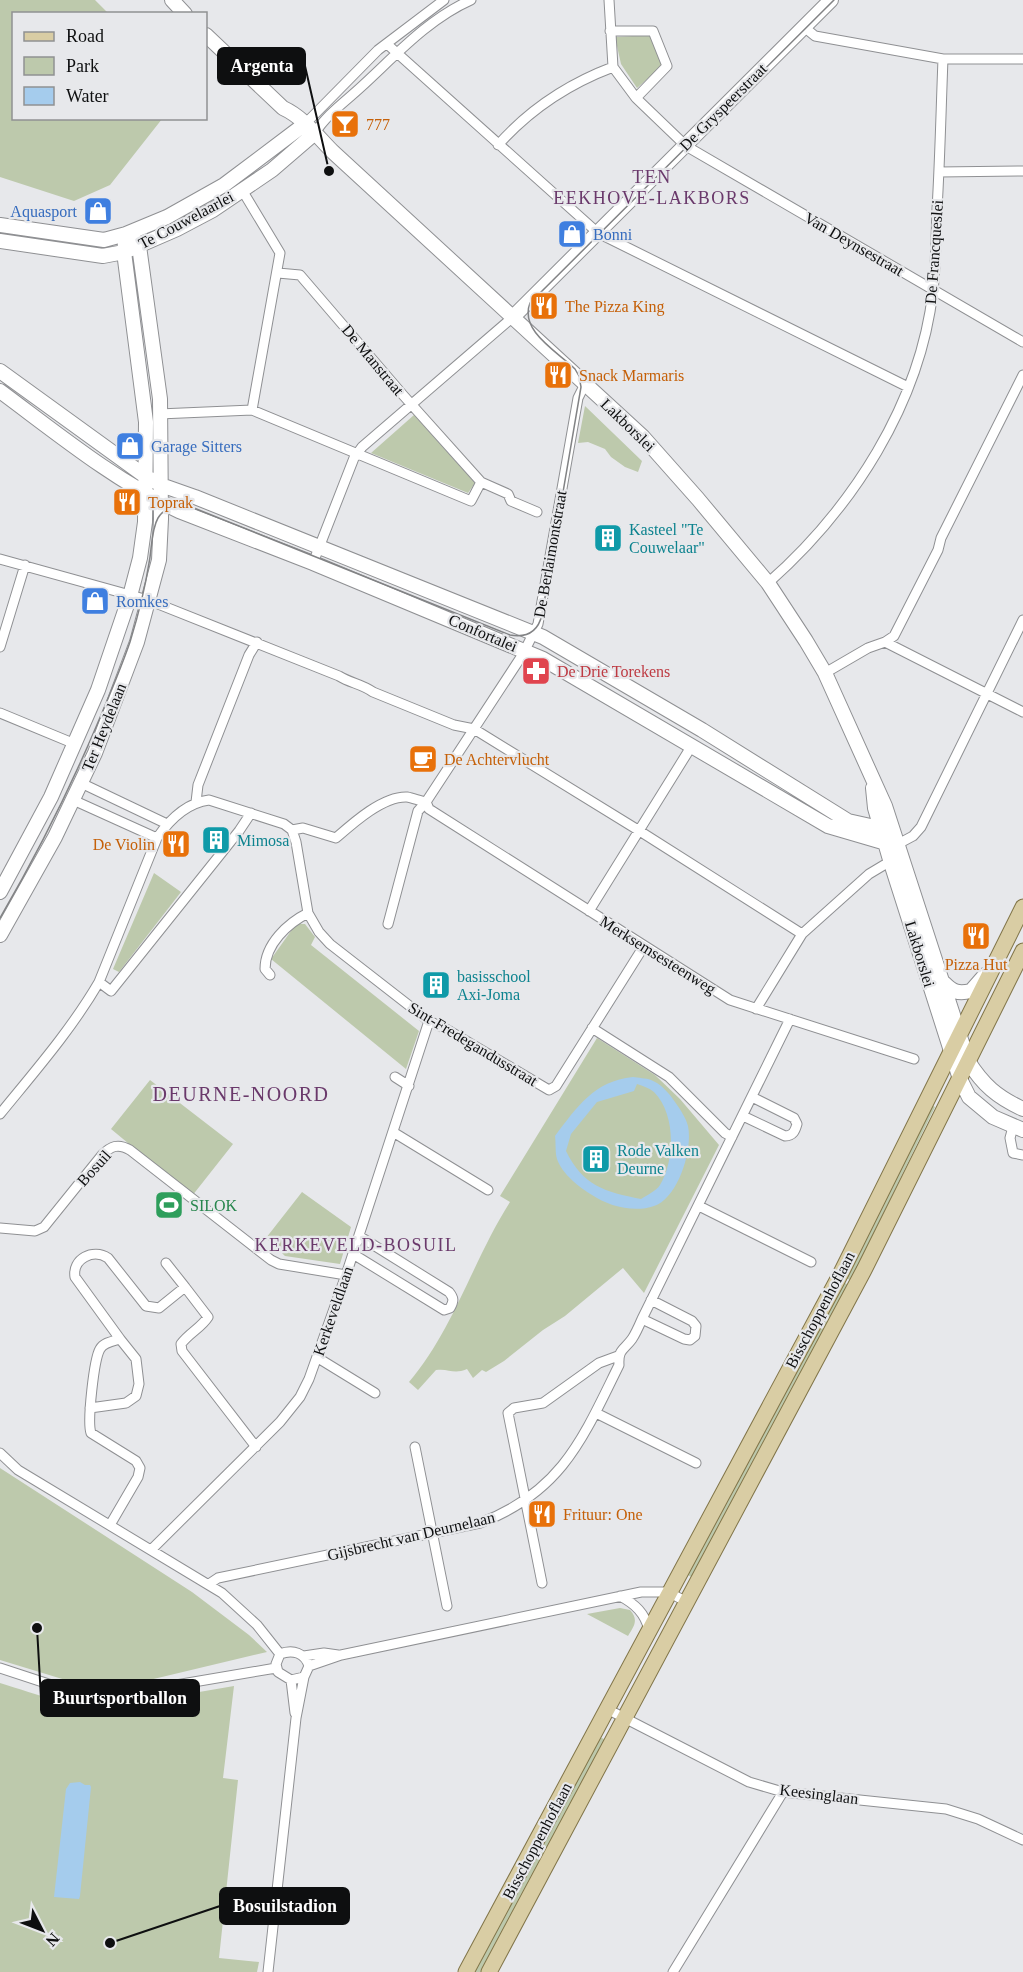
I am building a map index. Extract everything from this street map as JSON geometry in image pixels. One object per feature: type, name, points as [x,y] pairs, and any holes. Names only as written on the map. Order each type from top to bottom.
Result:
[{"type":"main road","name":"Bisschoppenhoflaan","points":[[466,1972],[839,1277],[1023,907]]},
{"type":"main road","name":"Bisschoppenhoflaan","points":[[489,1972],[864,1270],[1023,951]]},
{"type":"street","points":[[172,0],[183,12]]},
{"type":"street","points":[[307,131],[330,97],[378,50],[418,17],[444,0]]},
{"type":"street","points":[[307,131],[339,106],[433,23],[468,0]]},
{"type":"street","points":[[498,145],[535,109],[564,89],[613,68],[609,0]]},
{"type":"street","name":"De Gryspeerstraat","points":[[513,317],[831,0]]},
{"type":"street","points":[[804,27],[814,36],[944,58],[1023,59]]},
{"type":"street","points":[[610,31],[653,31],[667,66],[636,98]]},
{"type":"street","name":"Lakborslei","points":[[207,36],[283,108],[290,111],[307,131],[333,152],[643,437],[770,580],[806,641],[827,671],[871,774],[875,808],[890,837],[928,956],[960,1079]]},
{"type":"street","points":[[387,44],[596,232],[908,387]]},
{"type":"street","name":"De Francqueslei","points":[[770,580],[819,531],[852,490],[890,426],[908,387],[924,339],[933,290],[944,58]]},
{"type":"street","name":"Van Deynsestraat","points":[[613,68],[636,98],[685,145],[1023,342]]},
{"type":"street","points":[[330,97],[332,105],[339,106]]},
{"type":"street","name":"Te Couwelaarlei","points":[[0,225],[104,240],[128,233],[167,217],[224,185],[280,144],[307,131]]},
{"type":"street","name":"Te Couwelaarlei","points":[[0,241],[103,256],[124,252],[213,210],[272,170],[290,154],[307,131]]},
{"type":"street","points":[[280,144],[287,148],[290,154]]},
{"type":"street","points":[[939,172],[1023,171]]},
{"type":"street","points":[[242,190],[280,253],[252,410]]},
{"type":"street","points":[[128,233],[139,246]]},
{"type":"street","name":"Ter Heydelaan","points":[[0,891],[36,826],[98,690],[130,596],[143,541],[147,456],[146,422],[124,252],[128,233]]},
{"type":"street","name":"Ter Heydelaan","points":[[0,935],[44,857],[81,783],[137,642],[159,560],[161,542],[160,399],[139,246]]},
{"type":"street","name":"De Manstraat","points":[[278,273],[300,275],[411,405],[481,482],[508,494],[511,501],[537,512]]},
{"type":"street","points":[[313,563],[354,458],[358,453],[513,317]]},
{"type":"street","points":[[0,371],[145,476],[161,485]]},
{"type":"street","points":[[827,671],[894,636],[1023,375]]},
{"type":"street","name":"De Berlaimontstraat","points":[[388,924],[418,811],[474,729],[524,651],[538,624],[578,398],[585,384]]},
{"type":"street","points":[[0,391],[94,461],[160,502]]},
{"type":"street","points":[[1014,393],[1023,398]]},
{"type":"street","points":[[159,414],[252,410],[471,501],[481,482]]},
{"type":"street","name":"Confortalei","points":[[161,485],[534,633],[702,730],[842,824]]},
{"type":"street","name":"Confortalei","points":[[160,502],[543,659],[828,826],[860,824],[890,837]]},
{"type":"street","points":[[0,559],[148,600],[257,642],[454,725],[474,729],[802,934]]},
{"type":"street","points":[[0,647],[25,565]]},
{"type":"street","points":[[890,837],[913,836],[921,827],[1023,620]]},
{"type":"street","points":[[196,802],[198,785],[249,655],[257,642]]},
{"type":"street","points":[[885,642],[1023,712]]},
{"type":"street","points":[[0,713],[75,744]]},
{"type":"street","points":[[589,910],[691,747]]},
{"type":"street","points":[[81,783],[166,824]]},
{"type":"street","points":[[0,1114],[75,1021],[99,982],[157,838],[166,824],[183,810],[196,802],[209,800],[284,824],[292,830],[303,828],[336,838],[368,811],[391,801],[406,797],[426,802]]},
{"type":"street","points":[[73,800],[157,838]]},
{"type":"street","name":"Merksemsesteenweg","points":[[426,802],[429,809],[730,1000],[914,1059]]},
{"type":"street","points":[[99,982],[111,991],[251,813]]},
{"type":"street","name":"Sint-Fredegandusstraat","points":[[292,830],[308,913],[314,926],[330,944],[429,1022],[446,1029],[549,1090],[556,1086],[644,946]]},
{"type":"street","name":"Lakborslei","points":[[890,837],[891,863],[928,956],[944,983],[959,1033]]},
{"type":"street","points":[[756,1009],[802,934],[869,874],[891,863]]},
{"type":"street","points":[[270,975],[265,969],[267,952],[288,926],[308,913]]},
{"type":"street","name":"Lakborslei","points":[[944,983],[957,993],[970,991],[993,967]]},
{"type":"street","name":"Gijsbrecht van Deurnelaan","points":[[208,1584],[218,1578],[480,1523],[501,1515],[526,1501],[543,1487],[565,1463],[582,1439],[596,1413],[619,1365],[618,1356],[631,1340],[642,1320],[790,1019]]},
{"type":"street","name":"Kerkeveldlaan","points":[[152,1550],[280,1422],[309,1380],[429,1022]]},
{"type":"street","points":[[592,1028],[661,1070],[725,1133],[732,1137]]},
{"type":"street","points":[[959,1033],[968,1061],[983,1083],[1001,1097],[1022,1106]]},
{"type":"street","points":[[395,1077],[409,1086]]},
{"type":"street","points":[[960,1079],[969,1097],[993,1117],[1018,1128],[1010,1138],[1013,1153],[1023,1155]]},
{"type":"street","points":[[743,1116],[785,1136],[790,1136],[795,1131],[797,1124],[794,1118],[752,1097]]},
{"type":"street","points":[[393,1131],[488,1190]]},
{"type":"street","name":"Bosuil","points":[[0,1228],[35,1232],[44,1227],[102,1155],[117,1145],[130,1150],[271,1260],[279,1264],[346,1275]]},
{"type":"street","points":[[699,1206],[811,1263]]},
{"type":"street","points":[[353,1254],[444,1310],[450,1308],[453,1303],[453,1297],[448,1292],[359,1236]]},
{"type":"street","points":[[90,1408],[126,1403],[136,1396],[139,1384],[136,1359],[75,1277],[76,1265],[80,1259],[88,1255],[103,1255],[146,1306],[159,1308],[185,1287]]},
{"type":"street","points":[[166,1263],[208,1317],[203,1324],[186,1337],[181,1344],[182,1352],[256,1447]]},
{"type":"street","points":[[642,1320],[684,1339],[690,1340],[695,1336],[696,1326],[692,1321],[651,1300]]},
{"type":"street","points":[[110,1524],[143,1468],[136,1461],[90,1433],[88,1427],[99,1350],[103,1345],[120,1339]]},
{"type":"street","points":[[542,1583],[508,1413],[514,1408],[543,1403],[598,1363],[618,1356]]},
{"type":"street","points":[[318,1358],[375,1393]]},
{"type":"street","points":[[596,1413],[696,1463]]},
{"type":"street","points":[[416,1446],[447,1605]]},
{"type":"street","points":[[0,1453],[18,1470],[208,1584],[244,1612],[280,1654]]},
{"type":"street","points":[[268,1972],[296,1718],[304,1677],[309,1666],[341,1655],[641,1592],[668,1592],[687,1602]]},
{"type":"street","points":[[620,1596],[641,1611],[649,1630]]},
{"type":"street","points":[[304,1677],[291,1680],[282,1676],[276,1668],[280,1654],[289,1651],[304,1656],[324,1653],[341,1655]]},
{"type":"street","points":[[304,1656],[309,1666]]},
{"type":"street","points":[[0,1668],[76,1693],[123,1694],[276,1668]]},
{"type":"street","points":[[291,1680],[296,1718]]},
{"type":"street","points":[[607,1709],[625,1717]]},
{"type":"street","name":"Keesinglaan","points":[[625,1717],[749,1782],[783,1792],[946,1809],[1023,1840]]},
{"type":"street","points":[[673,1972],[783,1792]]},
{"type":"green space","points":[[0,0],[95,0],[107,12],[12,12],[12,120],[161,120],[110,185],[74,201],[0,177]]},
{"type":"green space","points":[[650,35],[662,66],[637,88],[621,64],[615,37]]},
{"type":"green space","points":[[585,406],[642,461],[638,472],[625,467],[611,457],[605,449],[588,442],[578,443]]},
{"type":"green space","points":[[414,415],[475,483],[468,493],[371,453]]},
{"type":"green space","points":[[154,873],[181,892],[119,972],[113,969]]},
{"type":"green space","points":[[296,924],[305,924],[315,937],[311,945],[419,1031],[406,1069],[271,959]]},
{"type":"green space","points":[[597,1038],[655,1075],[680,1099],[719,1145],[644,1293],[623,1268],[565,1316],[486,1372],[482,1370],[473,1378],[467,1369],[436,1370],[418,1390],[409,1382],[439,1340],[510,1202],[500,1196]]},
{"type":"green space","points":[[150,1080],[233,1144],[192,1196],[111,1129]]},
{"type":"green space","points":[[929,1103],[935,1107],[857,1267],[854,1282],[844,1277]]},
{"type":"green space","points":[[302,1192],[351,1227],[340,1264],[285,1256],[266,1238]]},
{"type":"green space","points":[[842,1282],[852,1286],[695,1579],[686,1574]]},
{"type":"green space","points":[[0,1468],[192,1592],[249,1635],[267,1652],[141,1682],[82,1685],[0,1660]]},
{"type":"green space","points":[[620,1608],[630,1610],[635,1620],[628,1636],[587,1614]]},
{"type":"green space","points":[[0,1683],[58,1700],[101,1706],[118,1706],[234,1686],[223,1778],[238,1780],[219,1958],[259,1962],[257,1972],[0,1972]]},
{"type":"green space","points":[[598,1736],[608,1741],[484,1972],[472,1972]]},
{"type":"water","points":[[633,1077],[649,1079],[658,1084],[673,1099],[688,1126],[686,1160],[677,1184],[663,1201],[646,1208],[622,1207],[598,1199],[572,1180],[559,1165],[556,1156],[555,1136],[571,1115],[597,1090],[619,1079]],"holes":[[[637,1084],[654,1092],[661,1101],[670,1125],[671,1137],[665,1175],[660,1185],[641,1199],[596,1186],[580,1172],[566,1151],[571,1134],[597,1102],[634,1091]]]},
{"type":"water","points":[[80,1782],[91,1787],[80,1896],[79,1899],[54,1897],[66,1789],[70,1783]]},
{"type":"tram line","points":[[0,918],[63,800],[114,685],[138,612],[154,528],[158,518],[165,510],[179,506],[194,508],[510,635],[527,634],[535,629],[542,615],[581,387],[575,369],[535,332],[528,313],[530,303],[834,0]]},
{"type":"place","name":"777","points":[[345,124]]},
{"type":"place","name":"Argenta","points":[[329,171]]},
{"type":"place","name":"Aquasport","points":[[98,211]]},
{"type":"place","name":"Bonni","points":[[572,234]]},
{"type":"place","name":"The Pizza King","points":[[544,306]]},
{"type":"place","name":"Snack Marmaris","points":[[558,375]]},
{"type":"place","name":"Garage Sitters","points":[[130,446]]},
{"type":"place","name":"Toprak","points":[[127,502]]},
{"type":"place","name":"Kasteel \"Te Couwelaar\"","points":[[608,538]]},
{"type":"place","name":"Romkes","points":[[95,601]]},
{"type":"place","name":"De Drie Torekens","points":[[536,671]]},
{"type":"place","name":"De Achtervlucht","points":[[423,759]]},
{"type":"place","name":"Mimosa","points":[[216,840]]},
{"type":"place","name":"De Violin","points":[[176,844]]},
{"type":"place","name":"Pizza Hut","points":[[976,936]]},
{"type":"place","name":"basisschool Axi-Joma","points":[[436,985]]},
{"type":"place","name":"Rode Valken Deurne","points":[[596,1159]]},
{"type":"place","name":"SILOK","points":[[169,1205]]},
{"type":"place","name":"Frituur: One","points":[[542,1514]]},
{"type":"place","name":"Buurtsportballon","points":[[37,1628]]},
{"type":"place","name":"Bosuilstadion","points":[[110,1943]]},
{"type":"district","name":"TEN EEKHOVE-LAKBORS","points":[[652,187]]},
{"type":"district","name":"DEURNE-NOORD","points":[[241,1094]]},
{"type":"district","name":"KERKEVELD-BOSUIL","points":[[356,1245]]}]
